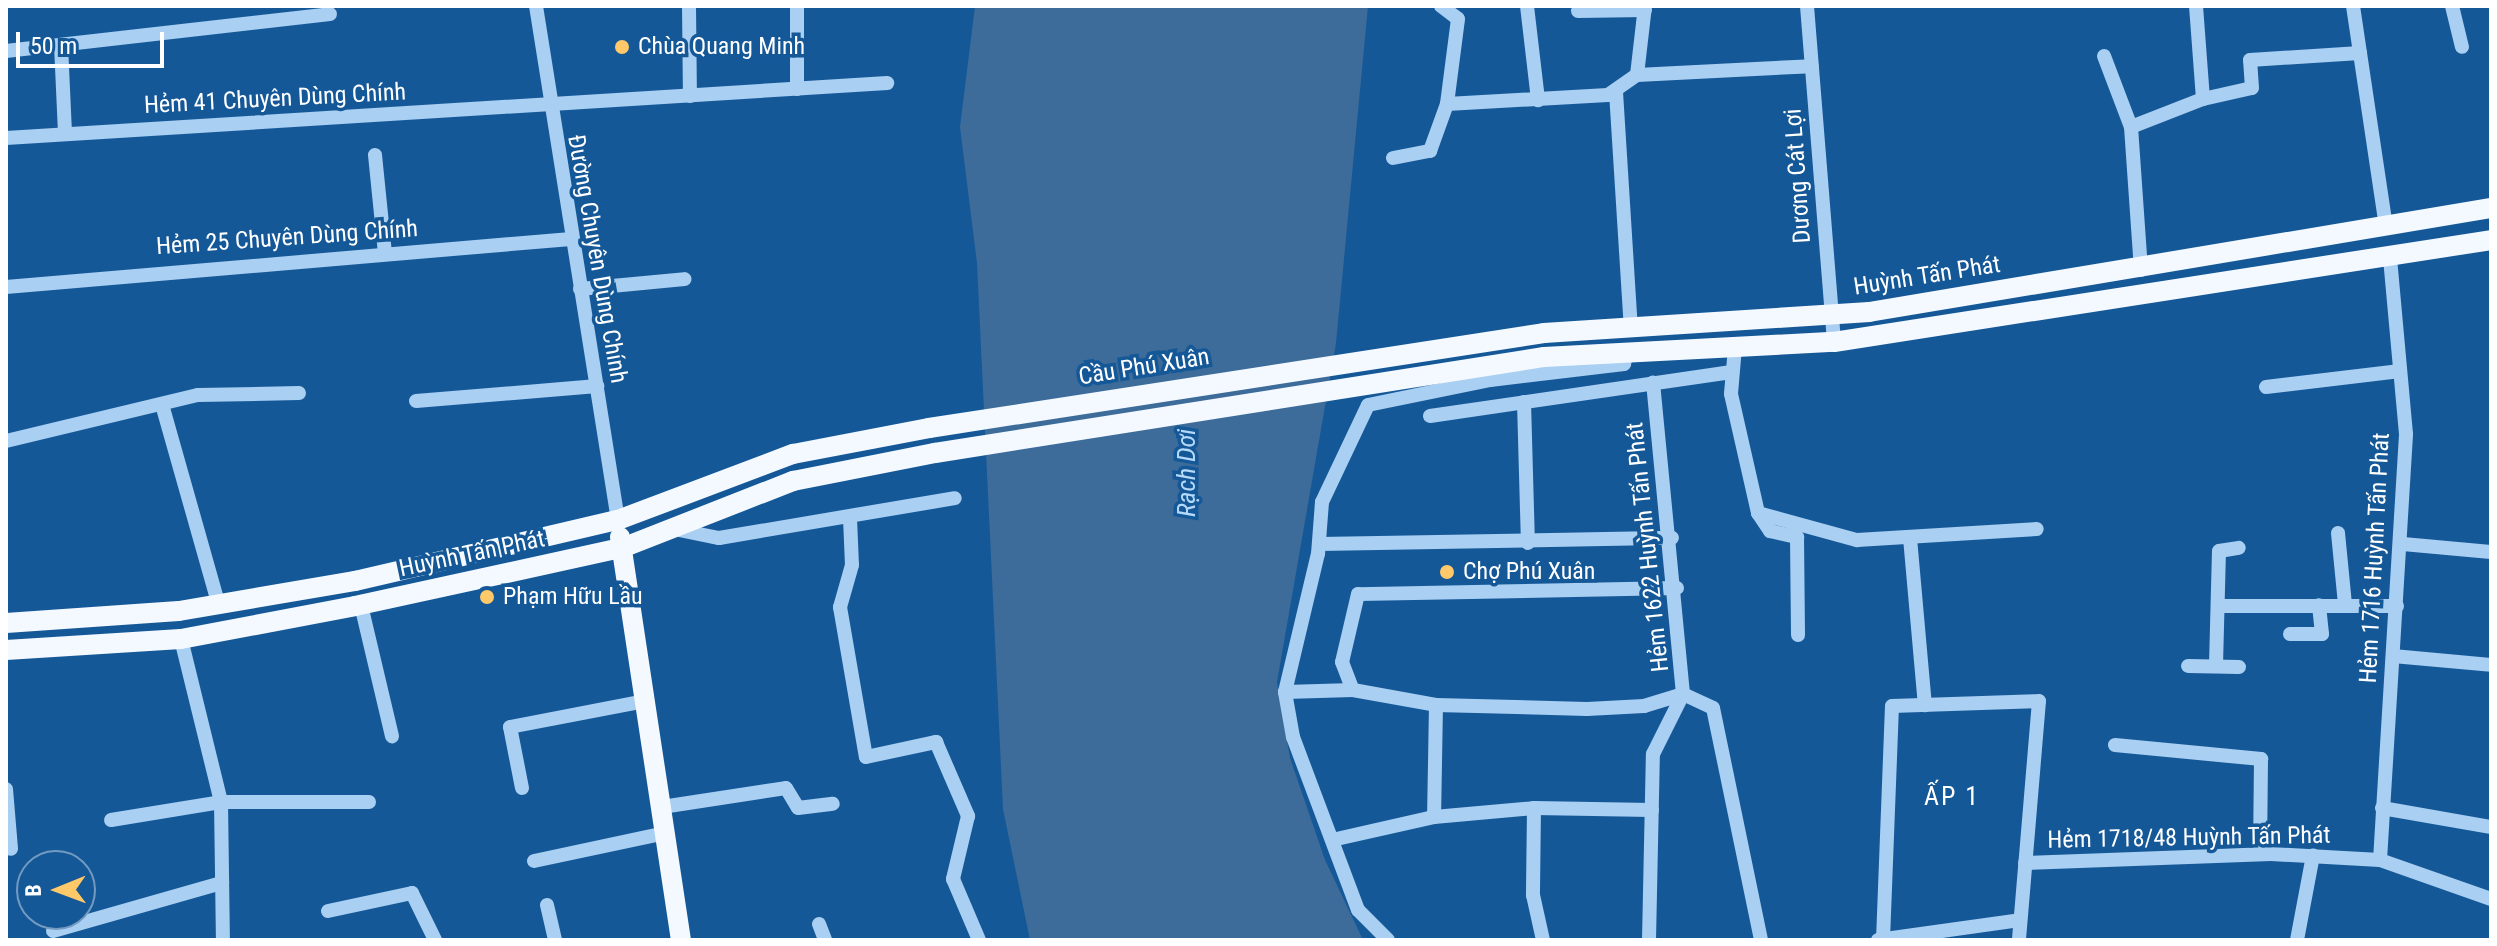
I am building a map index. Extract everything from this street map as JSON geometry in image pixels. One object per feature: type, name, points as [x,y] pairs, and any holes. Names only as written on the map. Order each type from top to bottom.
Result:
[{"type":"main road","name":"Huỳnh Tấn Phát","points":[[1366,357],[1631,330],[1831,316],[2141,270],[2491,208]]},
{"type":"main road","points":[[2386,228],[2390,259]]},
{"type":"main road","points":[[1627,352],[1834,342],[2390,259],[2491,240]]},
{"type":"main road","name":"Huỳnh Tấn Phát","points":[[6,650],[181,639],[361,605],[622,548],[679,530],[793,481],[935,453],[1368,383],[1627,352]]},
{"type":"main road","name":"Cầu Phú Xuân","points":[[929,428],[1366,357]]},
{"type":"main road","name":"Huỳnh Tấn Phát","points":[[6,623],[218,603],[355,581],[618,520],[793,454],[929,428]]},
{"type":"main road","points":[[618,520],[681,940]]},
{"type":"street","name":"Đường Chuyên Dùng Chính","points":[[536,6],[547,104],[618,520]]},
{"type":"street","points":[[689,6],[690,96]]},
{"type":"street","points":[[797,6],[797,89]]},
{"type":"street","points":[[1393,158],[1430,151],[1447,104],[1458,19],[1441,6]]},
{"type":"street","points":[[1527,6],[1538,100]]},
{"type":"street","name":"Dương Cát Lợi","points":[[1807,6],[1834,342]]},
{"type":"street","points":[[2196,6],[2203,99]]},
{"type":"street","points":[[2353,6],[2386,228]]},
{"type":"street","points":[[2452,6],[2462,47]]},
{"type":"street","points":[[1578,11],[1645,8],[1637,75]]},
{"type":"street","points":[[6,51],[330,14]]},
{"type":"street","points":[[61,45],[65,133]]},
{"type":"street","points":[[2131,127],[2203,99],[2252,88],[2250,60],[2360,53]]},
{"type":"street","points":[[2104,56],[2131,127],[2141,270]]},
{"type":"street","points":[[1447,104],[1538,100],[1616,92],[1637,75],[1812,66]]},
{"type":"street","name":"Hẻm 41 Chuyên Dùng Chính","points":[[6,138],[887,83]]},
{"type":"street","points":[[1616,92],[1631,330]]},
{"type":"street","points":[[375,155],[385,253]]},
{"type":"street","name":"Hẻm 25 Chuyên Dùng Chính","points":[[6,287],[571,239]]},
{"type":"street","name":"Hẻm 1716 Huỳnh Tấn Phát","points":[[2380,860],[2403,544],[2400,371],[2390,259]]},
{"type":"street","points":[[580,289],[685,279]]},
{"type":"street","points":[[1735,347],[1730,372],[1758,513],[1770,531],[1797,537],[1798,635]]},
{"type":"street","points":[[1388,940],[1358,910],[1293,737],[1285,692],[1319,544],[1322,502],[1368,405],[1624,364],[1627,352]]},
{"type":"street","points":[[2266,387],[2400,371]]},
{"type":"street","points":[[1430,416],[1730,372]]},
{"type":"street","name":"Hẻm 1622 Huỳnh Tấn Phát","points":[[1649,940],[1653,754],[1683,694],[1677,588],[1653,382]]},
{"type":"street","points":[[416,401],[597,386]]},
{"type":"street","points":[[6,441],[163,408],[198,395],[299,393]]},
{"type":"street","points":[[1524,402],[1528,543]]},
{"type":"street","points":[[163,408],[218,603]]},
{"type":"street","points":[[679,530],[719,538],[955,498]]},
{"type":"street","points":[[1758,513],[1857,540],[2037,529]]},
{"type":"street","points":[[850,518],[852,565],[840,607],[866,757],[936,742],[968,816],[953,879],[979,940]]},
{"type":"street","points":[[2338,533],[2345,604]]},
{"type":"street","points":[[1319,544],[1528,543],[1672,538]]},
{"type":"street","points":[[1910,538],[1925,705]]},
{"type":"street","points":[[2403,544],[2491,552]]},
{"type":"street","points":[[2216,665],[2219,551],[2239,548]]},
{"type":"street","points":[[1353,690],[1342,662],[1358,594],[1677,588]]},
{"type":"street","points":[[361,605],[392,736]]},
{"type":"street","points":[[2290,634],[2322,634],[2319,605]]},
{"type":"street","points":[[2218,606],[2397,606]]},
{"type":"street","points":[[181,639],[221,802],[223,940]]},
{"type":"street","points":[[2393,656],[2491,665]]},
{"type":"street","points":[[2188,666],[2239,667]]},
{"type":"street","points":[[1285,692],[1353,690],[1436,705],[1587,709],[1644,706],[1683,694],[1713,708],[1721,726],[1761,940]]},
{"type":"street","points":[[522,788],[510,727],[645,701]]},
{"type":"street","points":[[2019,940],[2039,701],[1892,706],[1881,940],[2020,920]]},
{"type":"street","points":[[1434,817],[1436,705]]},
{"type":"street","points":[[2115,745],[2261,759],[2260,854]]},
{"type":"street","points":[[662,807],[786,788],[798,808],[833,804]]},
{"type":"street","points":[[6,789],[11,849]]},
{"type":"street","points":[[111,820],[221,802],[369,802]]},
{"type":"street","points":[[1332,840],[1434,817],[1534,808],[1652,810]]},
{"type":"street","points":[[1534,808],[1531,872],[1543,940]]},
{"type":"street","points":[[2382,808],[2491,827]]},
{"type":"street","points":[[534,861],[666,833]]},
{"type":"street","name":"Hẻm 1718/48 Huỳnh Tấn Phát","points":[[2025,863],[2260,854],[2380,860],[2491,899]]},
{"type":"street","points":[[2297,940],[2313,855]]},
{"type":"street","points":[[53,931],[222,883]]},
{"type":"street","points":[[328,911],[412,893],[435,940]]},
{"type":"street","points":[[547,905],[555,940]]},
{"type":"street","points":[[819,924],[825,940]]},
{"type":"water","name":"Rạch Dơi","points":[[975,6],[1368,6],[1336,343],[1277,682],[1290,758],[1325,860],[1363,940],[1030,940],[1003,809],[977,263],[960,127]]},
{"type":"place","name":"Chùa Quang Minh","points":[[622,47]]},
{"type":"place","name":"Chợ Phú Xuân","points":[[1447,572]]},
{"type":"place","name":"Phạm Hữu Lầu","points":[[487,597]]},
{"type":"district","name":"ẤP 1","points":[[1952,797]]}]
